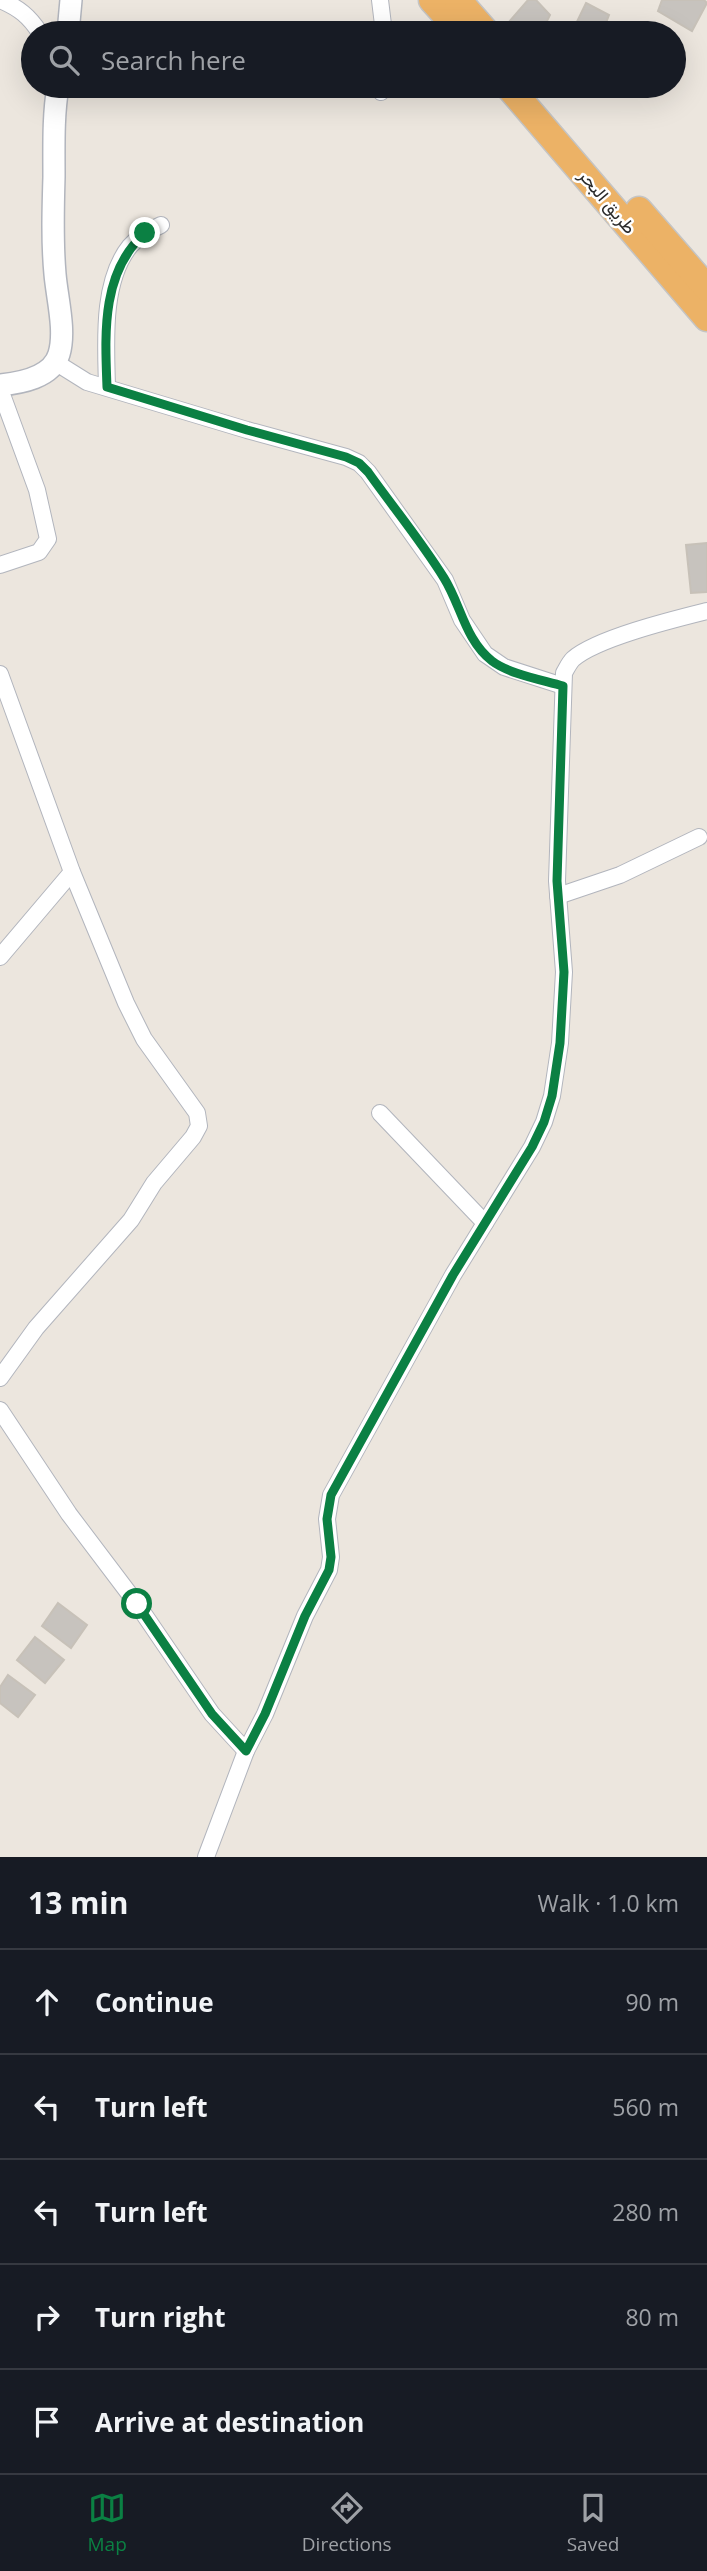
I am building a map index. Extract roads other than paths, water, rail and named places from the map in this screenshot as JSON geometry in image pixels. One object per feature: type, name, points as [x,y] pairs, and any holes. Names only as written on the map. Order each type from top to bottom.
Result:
[{"type":"highway","points":[[432,0],[450,21]]},
{"type":"highway","points":[[458,0],[476,21]]},
{"type":"highway","name":"طريق البحر","points":[[519,98],[695,284]]},
{"type":"highway","name":"طريق البحر","points":[[542,98],[695,284],[707,318]]},
{"type":"street","points":[[0,0],[19,8],[31,21]]},
{"type":"street","points":[[69,21],[71,0]]},
{"type":"street","points":[[380,0],[383,21]]},
{"type":"street","points":[[0,565],[39,552],[48,539],[37,490],[0,387],[41,374],[55,362],[59,354],[60,318],[52,233],[53,142],[57,98]]},
{"type":"street","points":[[107,387],[108,306],[115,280],[122,259],[131,245],[145,233],[161,225]]},
{"type":"street","points":[[55,362],[87,382],[359,463],[445,580],[462,620],[485,654],[504,667],[563,686]]},
{"type":"street","points":[[206,1857],[246,1751],[265,1714],[305,1616],[329,1570],[331,1557],[327,1519],[331,1495],[453,1275],[532,1147],[552,1096],[560,1043],[564,972],[558,897],[563,686],[567,667],[580,655],[621,636],[707,611]]},
{"type":"street","points":[[0,674],[72,872],[126,1003],[144,1039],[197,1113],[200,1123],[193,1138],[154,1183],[131,1220],[36,1328],[0,1378]]},
{"type":"street","points":[[558,897],[620,875],[699,837]]},
{"type":"street","points":[[0,957],[72,872]]},
{"type":"street","points":[[380,1113],[485,1223]]},
{"type":"street","points":[[0,1410],[69,1514],[137,1604],[212,1714],[246,1751]]}]
